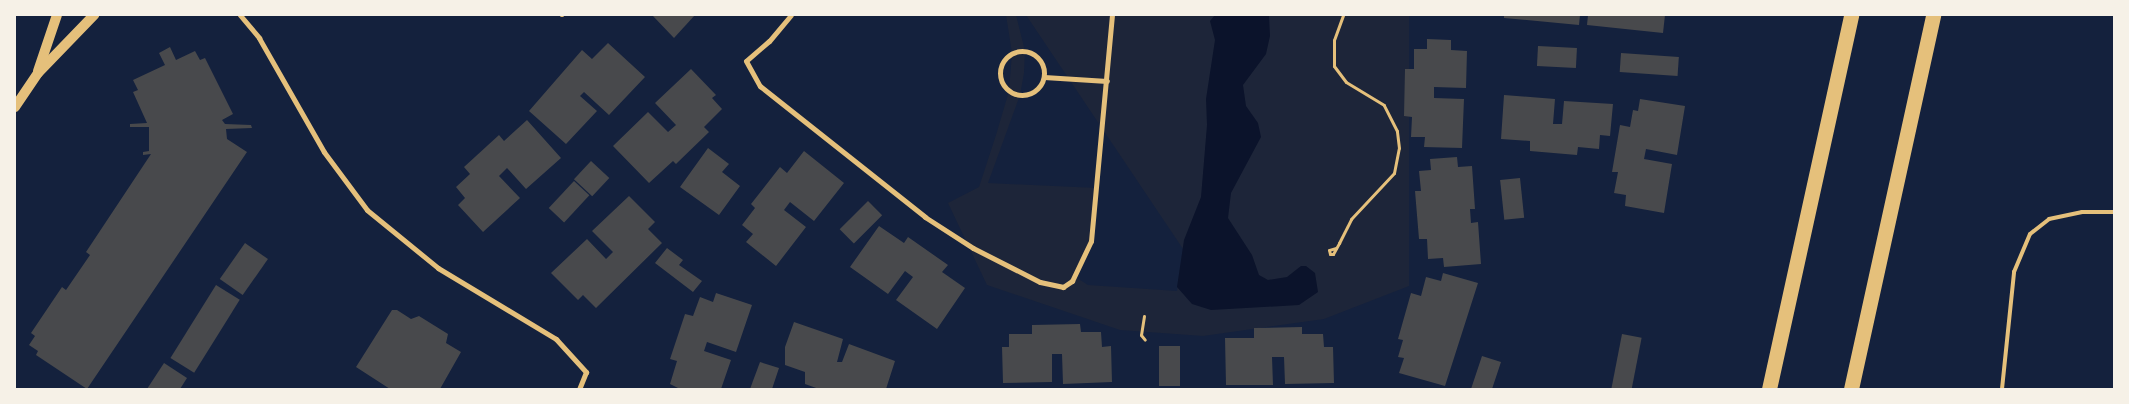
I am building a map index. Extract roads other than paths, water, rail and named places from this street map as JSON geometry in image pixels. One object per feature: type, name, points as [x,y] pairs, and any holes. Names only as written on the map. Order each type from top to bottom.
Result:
[{"type":"highway","points":[[1769,389],[1851,15]]},
{"type":"highway","points":[[1851,389],[1933,15]]},
{"type":"main road","points":[[38,73],[57,15]]},
{"type":"main road","points":[[15,106],[38,73],[94,15]]},
{"type":"street","points":[[240,15],[259,38],[324,152],[367,210],[438,268],[556,339],[586,372],[579,389]]},
{"type":"street","points":[[791,15],[769,41],[746,61],[760,86],[925,217],[973,248],[1040,282],[1063,287],[1072,281],[1091,241],[1112,15]]},
{"type":"street","points":[[1025,51],[1038,57],[1044,78],[1033,93],[1020,95],[1004,86],[1000,71],[1006,58],[1025,51]]},
{"type":"street","points":[[1044,78],[1107,81]]},
{"type":"lane","points":[[2002,389],[2014,272],[2030,234],[2049,219],[2082,212],[2114,212]]}]
